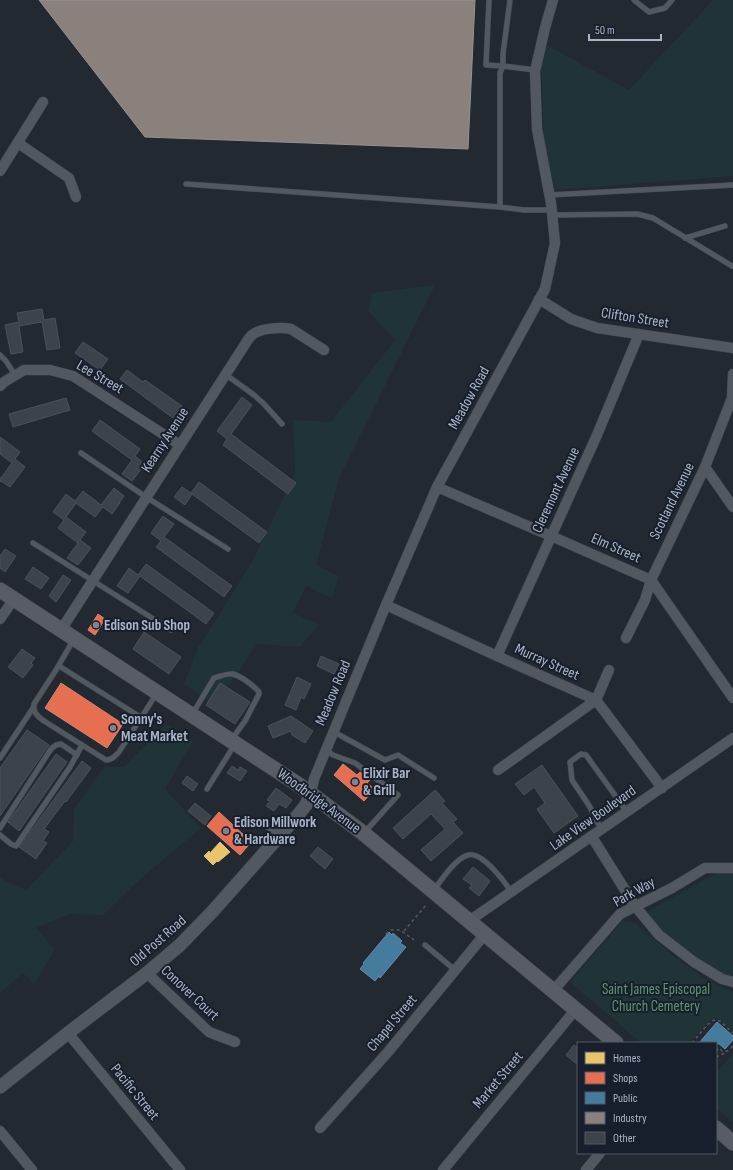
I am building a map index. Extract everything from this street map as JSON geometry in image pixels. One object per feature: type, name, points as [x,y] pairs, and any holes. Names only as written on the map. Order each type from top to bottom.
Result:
[{"type":"main road","name":"Woodbridge Avenue","points":[[0,590],[311,793],[363,833],[429,898],[469,921],[615,1042]]},
{"type":"main road","points":[[717,1129],[733,1143]]},
{"type":"street","name":"Meadow Road","points":[[311,793],[314,779],[437,487],[545,289],[555,243],[552,213],[537,129],[535,70],[553,0]]},
{"type":"street","points":[[0,171],[43,102]]},
{"type":"street","points":[[18,143],[69,178],[76,197]]},
{"type":"street","name":"Clifton Street","points":[[539,299],[571,319],[597,328],[733,348]]},
{"type":"street","name":"Kearny Avenue","points":[[61,630],[225,374],[252,335],[257,332],[273,328],[291,329],[324,350]]},
{"type":"street","name":"Cleremont Avenue","points":[[497,656],[597,435],[639,334]]},
{"type":"street","name":"Lee Street","points":[[0,386],[24,370],[50,370],[73,376],[180,445]]},
{"type":"street","name":"Scotland Avenue","points":[[626,638],[645,600],[651,580],[705,467],[732,398],[733,374]]},
{"type":"street","points":[[705,467],[733,507]]},
{"type":"street","name":"Elm Street","points":[[437,487],[651,580],[733,698]]},
{"type":"street","points":[[0,619],[14,599]]},
{"type":"street","name":"Murray Street","points":[[386,605],[596,700],[662,788]]},
{"type":"street","points":[[498,770],[596,700],[609,670]]},
{"type":"street","name":"Lake View Boulevard","points":[[469,921],[733,738]]},
{"type":"street","name":"Old Post Road","points":[[0,1087],[147,973],[180,945],[212,912],[306,805],[311,793]]},
{"type":"street","points":[[592,837],[635,906],[660,935],[694,962],[722,979],[733,982]]},
{"type":"street","name":"Park Way","points":[[554,991],[620,914],[672,888],[705,868],[733,868]]},
{"type":"street","name":"Chapel Street","points":[[320,1128],[388,1052],[485,934]]},
{"type":"street","name":"Conover Court","points":[[147,973],[209,1032],[235,1042]]},
{"type":"street","name":"Market Street","points":[[442,1170],[576,1009]]},
{"type":"street","name":"Pacific Street","points":[[68,1033],[180,1170]]},
{"type":"street","points":[[0,1131],[32,1170]]},
{"type":"street","points":[[586,1170],[599,1154]]},
{"type":"lane","points":[[489,0],[486,65],[535,70]]},
{"type":"lane","points":[[500,207],[500,73],[503,66],[503,54],[510,0]]},
{"type":"lane","points":[[634,0],[649,12],[665,8],[672,0]]},
{"type":"lane","points":[[186,184],[500,207],[552,213],[637,214],[653,218],[732,266]]},
{"type":"lane","points":[[549,195],[733,185]]},
{"type":"lane","points":[[685,238],[725,226]]},
{"type":"lane","points":[[0,354],[15,375]]},
{"type":"lane","points":[[225,374],[264,403],[282,424]]},
{"type":"lane","points":[[81,453],[146,497],[228,549]]},
{"type":"lane","points":[[33,543],[171,630]]},
{"type":"lane","points":[[0,758],[59,666],[74,638]]},
{"type":"lane","points":[[59,666],[142,718]]},
{"type":"lane","points":[[192,715],[214,678],[233,674],[253,685],[259,692],[234,742],[207,789]]},
{"type":"lane","points":[[33,708],[44,721],[106,760],[109,760],[119,752],[158,693]]},
{"type":"lane","points":[[334,732],[385,760],[398,755],[434,778]]},
{"type":"lane","points":[[0,828],[51,749],[56,745],[61,744],[77,755]]},
{"type":"lane","points":[[0,835],[16,846],[77,755],[82,745]]},
{"type":"lane","points":[[326,750],[333,755],[355,763],[398,795],[363,833]]},
{"type":"lane","points":[[602,829],[590,807],[572,780],[570,762],[582,754],[586,755],[627,812]]},
{"type":"lane","points":[[266,826],[280,835]]},
{"type":"lane","points":[[429,898],[456,862],[470,854],[478,857],[497,873],[511,892]]},
{"type":"lane","points":[[425,945],[455,970]]},
{"type":"path","points":[[404,931],[429,898]]},
{"type":"path","points":[[386,934],[388,931],[396,929],[404,931],[414,940]]},
{"type":"path","points":[[693,1042],[710,1022],[714,1020],[720,1021],[733,1033]]},
{"type":"path","points":[[717,1056],[728,1051],[733,1046]]},
{"type":"path","points":[[717,1050],[719,1048],[722,1051],[728,1051]]},
{"type":"green space","points":[[713,0],[733,0],[733,176],[545,191],[541,42],[629,90]]},
{"type":"green space","points":[[435,285],[339,478],[316,565],[339,576],[332,598],[306,586],[293,613],[319,625],[299,647],[257,644],[216,705],[184,684],[198,648],[252,562],[295,473],[293,420],[331,422],[395,340],[368,311],[372,293]]},
{"type":"green space","points":[[166,724],[193,741],[165,789],[201,828],[138,881],[103,915],[70,914],[36,928],[55,950],[34,984],[23,973],[0,993],[0,878],[26,890],[73,841],[74,809],[104,767],[124,767]]},
{"type":"green space","points":[[733,872],[733,977],[723,975],[712,970],[666,937],[646,912],[711,876],[718,873]]},
{"type":"green space","name":"Saint James Episcopal Church Cemetery","points":[[623,921],[635,923],[672,955],[705,979],[733,992],[733,1031],[719,1019],[716,1019],[708,1022],[691,1042],[640,1042],[570,982]]},
{"type":"green space","points":[[733,1054],[733,1122],[717,1109],[717,1072]]},
{"type":"building: Homes","points":[[220,842],[230,852],[213,865],[204,856],[209,851],[210,853]]},
{"type":"building: Shops","name":"Edison Sub Shop","points":[[98,614],[105,619],[95,635],[88,630]]},
{"type":"building: Shops","points":[[61,683],[123,724],[107,748],[45,708]]},
{"type":"building: Shops","name":"Elixir Bar & Grill","points":[[343,764],[357,775],[360,772],[370,780],[367,783],[374,789],[364,801],[334,775]]},
{"type":"building: Shops","name":"Edison Millwork & Hardware","points":[[219,812],[247,838],[249,836],[253,840],[240,855],[207,826]]},
{"type":"building: Public","points":[[389,932],[392,935],[393,933],[402,941],[400,943],[406,947],[380,978],[379,976],[375,981],[360,969],[364,964],[363,963]]},
{"type":"building: Public","points":[[717,1022],[733,1036],[733,1040],[725,1049],[718,1043],[717,1044],[717,1042],[700,1042]]},
{"type":"building: Industry","points":[[39,0],[475,0],[468,149],[145,137]]},
{"type":"building: Other","points":[[42,309],[44,320],[55,318],[60,348],[47,350],[42,322],[19,326],[23,352],[11,354],[5,325],[19,322],[17,313]]},
{"type":"building: Other","points":[[83,342],[108,359],[100,370],[75,353]]},
{"type":"building: Other","points":[[127,370],[143,382],[145,380],[182,406],[173,418],[120,379]]},
{"type":"building: Other","points":[[242,397],[252,405],[231,434],[296,483],[288,494],[223,445],[227,439],[217,431]]},
{"type":"building: Other","points":[[66,398],[70,410],[13,427],[9,414]]},
{"type":"building: Other","points":[[100,420],[140,449],[135,456],[145,464],[132,481],[122,474],[132,460],[92,431]]},
{"type":"building: Other","points":[[0,437],[20,452],[15,459],[25,467],[10,487],[1,481],[0,482],[0,478],[12,463],[0,454]]},
{"type":"building: Other","points":[[199,482],[267,532],[259,543],[192,494],[185,505],[174,497],[182,487],[191,493]]},
{"type":"building: Other","points":[[114,488],[124,496],[112,514],[103,507],[95,517],[76,503],[66,517],[86,532],[80,540],[91,548],[78,565],[67,558],[78,543],[58,528],[64,520],[53,512],[66,494],[75,501],[83,491],[101,505]]},
{"type":"building: Other","points":[[163,516],[174,524],[164,537],[232,586],[224,597],[156,547],[161,541],[151,533]]},
{"type":"building: Other","points":[[5,549],[16,556],[5,572],[0,568],[0,556]]},
{"type":"building: Other","points":[[146,564],[214,613],[206,624],[140,576],[128,593],[117,586],[129,568],[138,575]]},
{"type":"building: Other","points":[[33,567],[49,578],[41,589],[25,579]]},
{"type":"building: Other","points":[[63,575],[71,580],[56,602],[49,596]]},
{"type":"building: Other","points":[[144,632],[181,657],[169,674],[133,649]]},
{"type":"building: Other","points":[[22,649],[35,658],[31,663],[33,665],[23,678],[8,667]]},
{"type":"building: Other","points":[[321,656],[339,664],[334,674],[317,666]]},
{"type":"building: Other","points":[[297,677],[311,684],[304,699],[301,697],[296,710],[285,705]]},
{"type":"building: Other","points":[[220,683],[250,702],[235,724],[206,705]]},
{"type":"building: Other","points":[[291,716],[313,731],[305,743],[292,735],[291,731],[273,738],[268,726]]},
{"type":"building: Other","points":[[27,730],[49,745],[0,816],[0,768]]},
{"type":"building: Other","points":[[56,754],[67,762],[19,831],[8,822]]},
{"type":"building: Other","points":[[82,761],[91,768],[44,829],[49,832],[43,841],[47,843],[36,859],[19,847]]},
{"type":"building: Other","points":[[542,765],[578,816],[554,833],[537,809],[545,803],[534,787],[524,795],[515,784]]},
{"type":"building: Other","points":[[232,766],[238,770],[240,767],[247,771],[240,781],[227,773]]},
{"type":"building: Other","points":[[187,776],[198,784],[193,791],[182,783]]},
{"type":"building: Other","points":[[276,788],[292,800],[286,808],[279,804],[274,811],[266,806],[270,801],[267,800]]},
{"type":"building: Other","points":[[435,790],[445,801],[442,803],[457,819],[453,822],[463,833],[431,861],[421,850],[445,829],[431,814],[403,839],[393,828]]},
{"type":"building: Other","points":[[195,803],[211,816],[205,825],[188,811]]},
{"type":"building: Other","points":[[318,847],[333,859],[325,869],[310,856]]},
{"type":"building: Other","points":[[473,867],[490,881],[479,896],[469,888],[472,885],[463,879]]},
{"type":"building: Other","points":[[574,1045],[577,1047],[577,1064],[566,1055]]},
{"type":"place","name":"Edison Sub Shop","points":[[96,625]]},
{"type":"place","name":"Sonny's Meat Market","points":[[113,728]]},
{"type":"place","name":"Elixir Bar & Grill","points":[[355,782]]},
{"type":"place","name":"Edison Millwork & Hardware","points":[[226,831]]}]
